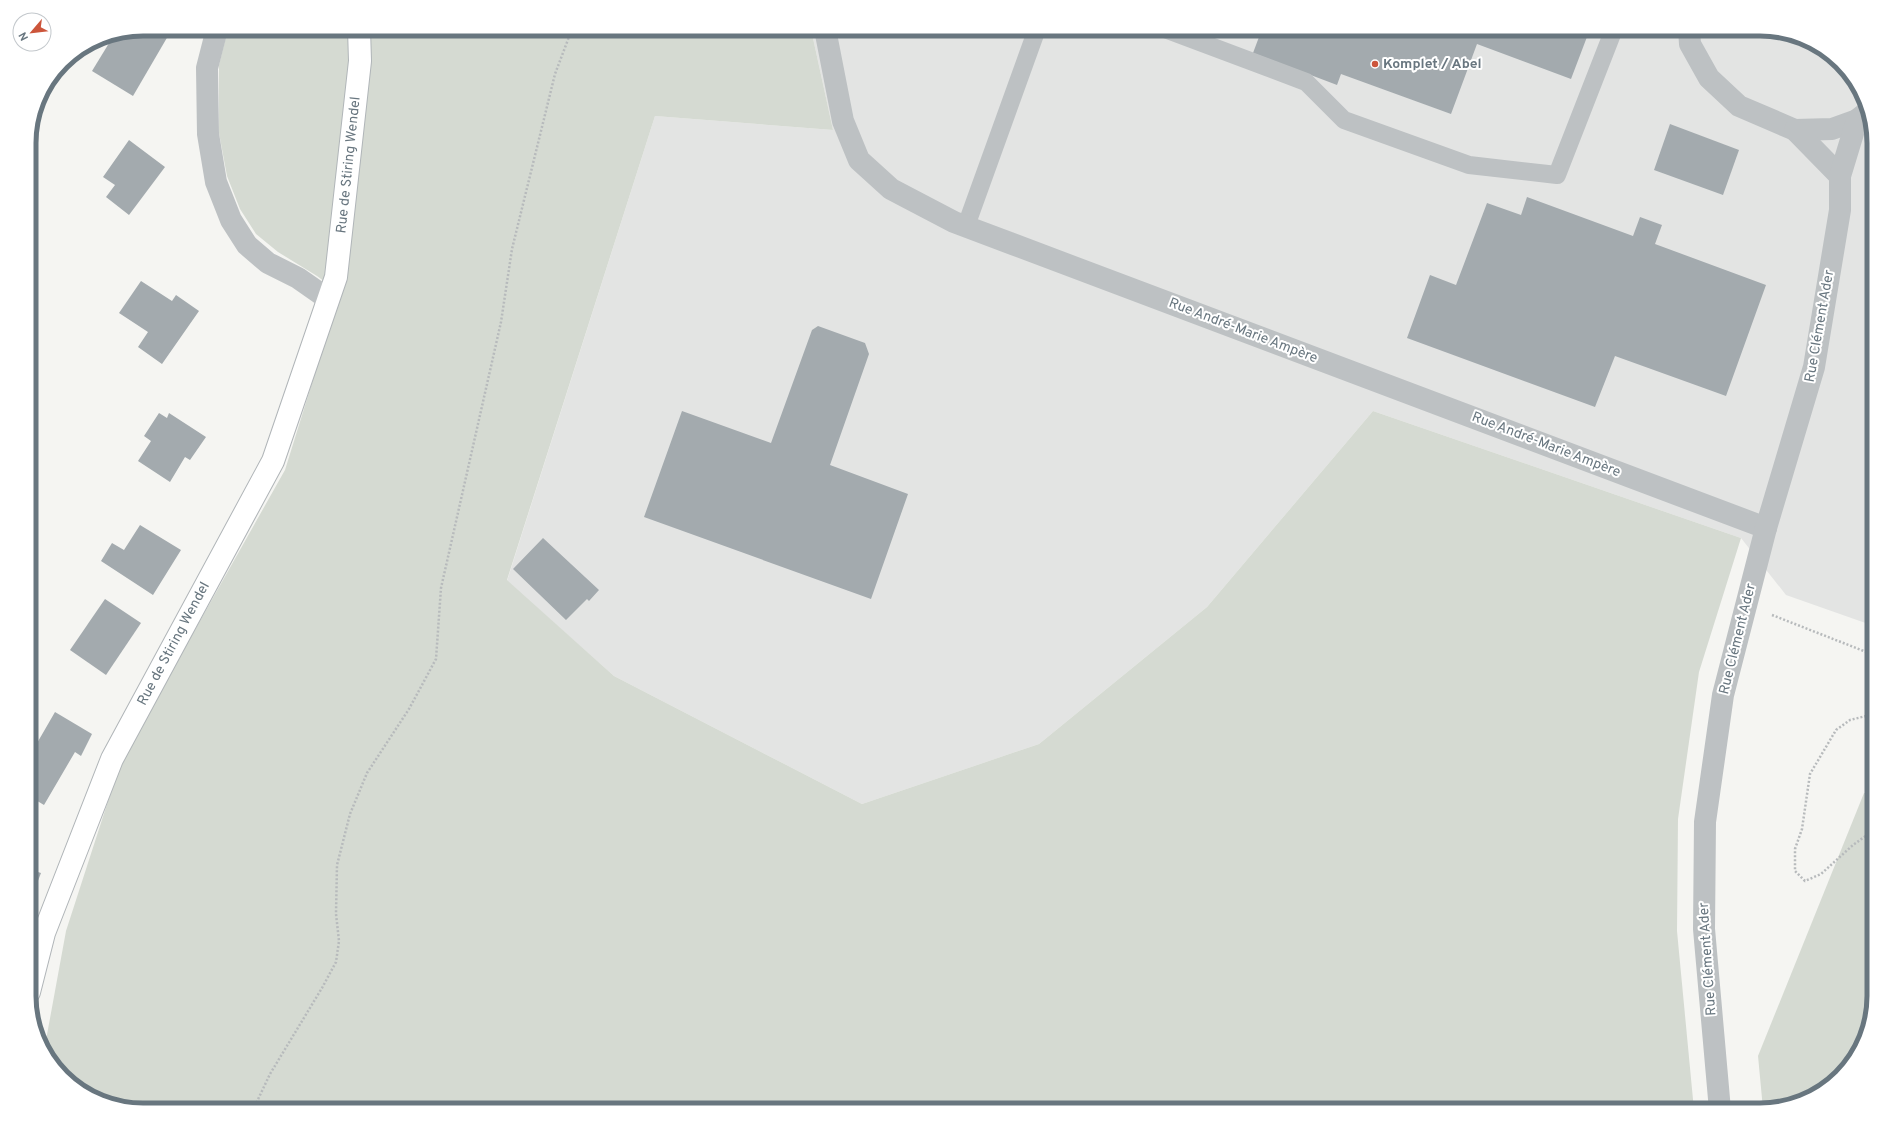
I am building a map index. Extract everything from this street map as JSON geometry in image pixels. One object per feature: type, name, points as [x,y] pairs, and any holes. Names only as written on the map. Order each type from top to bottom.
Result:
[{"type":"main road","name":"Rue de Stiring Wendel","points":[[36,964],[44,933],[112,759],[272,461],[336,277],[360,62],[359,36]]},
{"type":"street","points":[[215,36],[207,68],[208,134],[216,182],[231,220],[247,245],[268,263],[298,278],[328,299]]},
{"type":"street","name":"Rue André-Marie Ampère","points":[[825,36],[843,121],[860,160],[891,189],[954,222],[1766,528]]},
{"type":"street","points":[[1689,36],[1690,44],[1710,78],[1739,106],[1795,130],[1840,176]]},
{"type":"street","points":[[1795,130],[1832,129],[1862,116]]},
{"type":"street","name":"Rue Clément Ader","points":[[1719,1103],[1704,928],[1705,822],[1723,695],[1766,528],[1814,367],[1840,210],[1840,176],[1862,116]]},
{"type":"lane","points":[[966,226],[1034,36]]},
{"type":"lane","points":[[1184,36],[1306,82],[1344,120],[1469,165],[1557,175],[1611,36]]},
{"type":"path","points":[[256,1103],[270,1074],[336,962],[339,941],[336,914],[337,865],[350,814],[367,773],[409,709],[436,659],[441,588],[501,322],[512,249],[555,74],[569,36]]},
{"type":"path","points":[[1746,606],[1867,652]]},
{"type":"path","points":[[1867,716],[1850,720],[1836,730],[1810,774],[1802,829],[1796,848],[1795,871],[1805,881],[1821,874],[1853,845],[1867,835]]},
{"type":"shaded area","points":[[226,36],[813,36],[833,130],[655,116],[507,580],[614,676],[862,804],[1039,744],[1207,607],[1373,411],[1741,538],[1699,672],[1678,819],[1677,931],[1693,1103],[143,1103],[115,1099],[102,1095],[83,1085],[62,1067],[46,1040],[66,931],[121,761],[285,470],[340,293],[317,276],[278,252],[256,234],[240,209],[227,176],[219,133],[219,65]]},
{"type":"shaded area","points":[[813,36],[1760,36],[1788,40],[1814,50],[1836,67],[1853,89],[1861,108],[1867,136],[1867,624],[1786,595],[1741,538],[1373,411],[1207,607],[1039,744],[862,804],[614,676],[507,581],[655,116],[833,130]]},
{"type":"shaded area","points":[[1864,793],[1867,793],[1867,996],[1866,1010],[1859,1037],[1853,1050],[1845,1061],[1836,1072],[1825,1081],[1814,1089],[1801,1095],[1774,1102],[1762,1103],[1758,1056]]},
{"type":"building","points":[[168,36],[133,96],[92,71],[110,41],[129,37]]},
{"type":"building","name":"Komplet / Abel","points":[[1259,36],[1587,36],[1571,79],[1477,44],[1451,114],[1341,74],[1337,85],[1253,53]]},
{"type":"building","points":[[1670,124],[1739,150],[1723,195],[1654,170]]},
{"type":"building","points":[[129,140],[165,167],[129,215],[106,197],[115,185],[103,177]]},
{"type":"building","points":[[1527,197],[1633,236],[1640,217],[1662,225],[1655,244],[1766,285],[1726,396],[1615,356],[1595,407],[1407,338],[1430,275],[1456,285],[1487,203],[1521,215]]},
{"type":"building","points":[[141,281],[172,301],[176,295],[199,311],[162,364],[138,347],[148,332],[119,313]]},
{"type":"building","points":[[818,326],[865,343],[869,354],[830,465],[908,494],[871,599],[644,517],[682,411],[771,443],[812,330]]},
{"type":"building","points":[[159,413],[167,418],[169,413],[206,437],[190,460],[185,457],[170,482],[138,461],[151,441],[144,436]]},
{"type":"building","points":[[140,525],[181,550],[153,595],[101,561],[112,543],[124,550]]},
{"type":"building","points":[[543,538],[599,590],[589,601],[587,599],[566,620],[513,569]]},
{"type":"building","points":[[105,599],[141,623],[106,675],[70,650]]},
{"type":"building","points":[[55,712],[92,734],[81,756],[75,752],[44,805],[36,800],[36,745]]},
{"type":"building","points":[[36,871],[41,873],[36,886]]},
{"type":"place","name":"Komplet / Abel","points":[[1375,64]]}]
